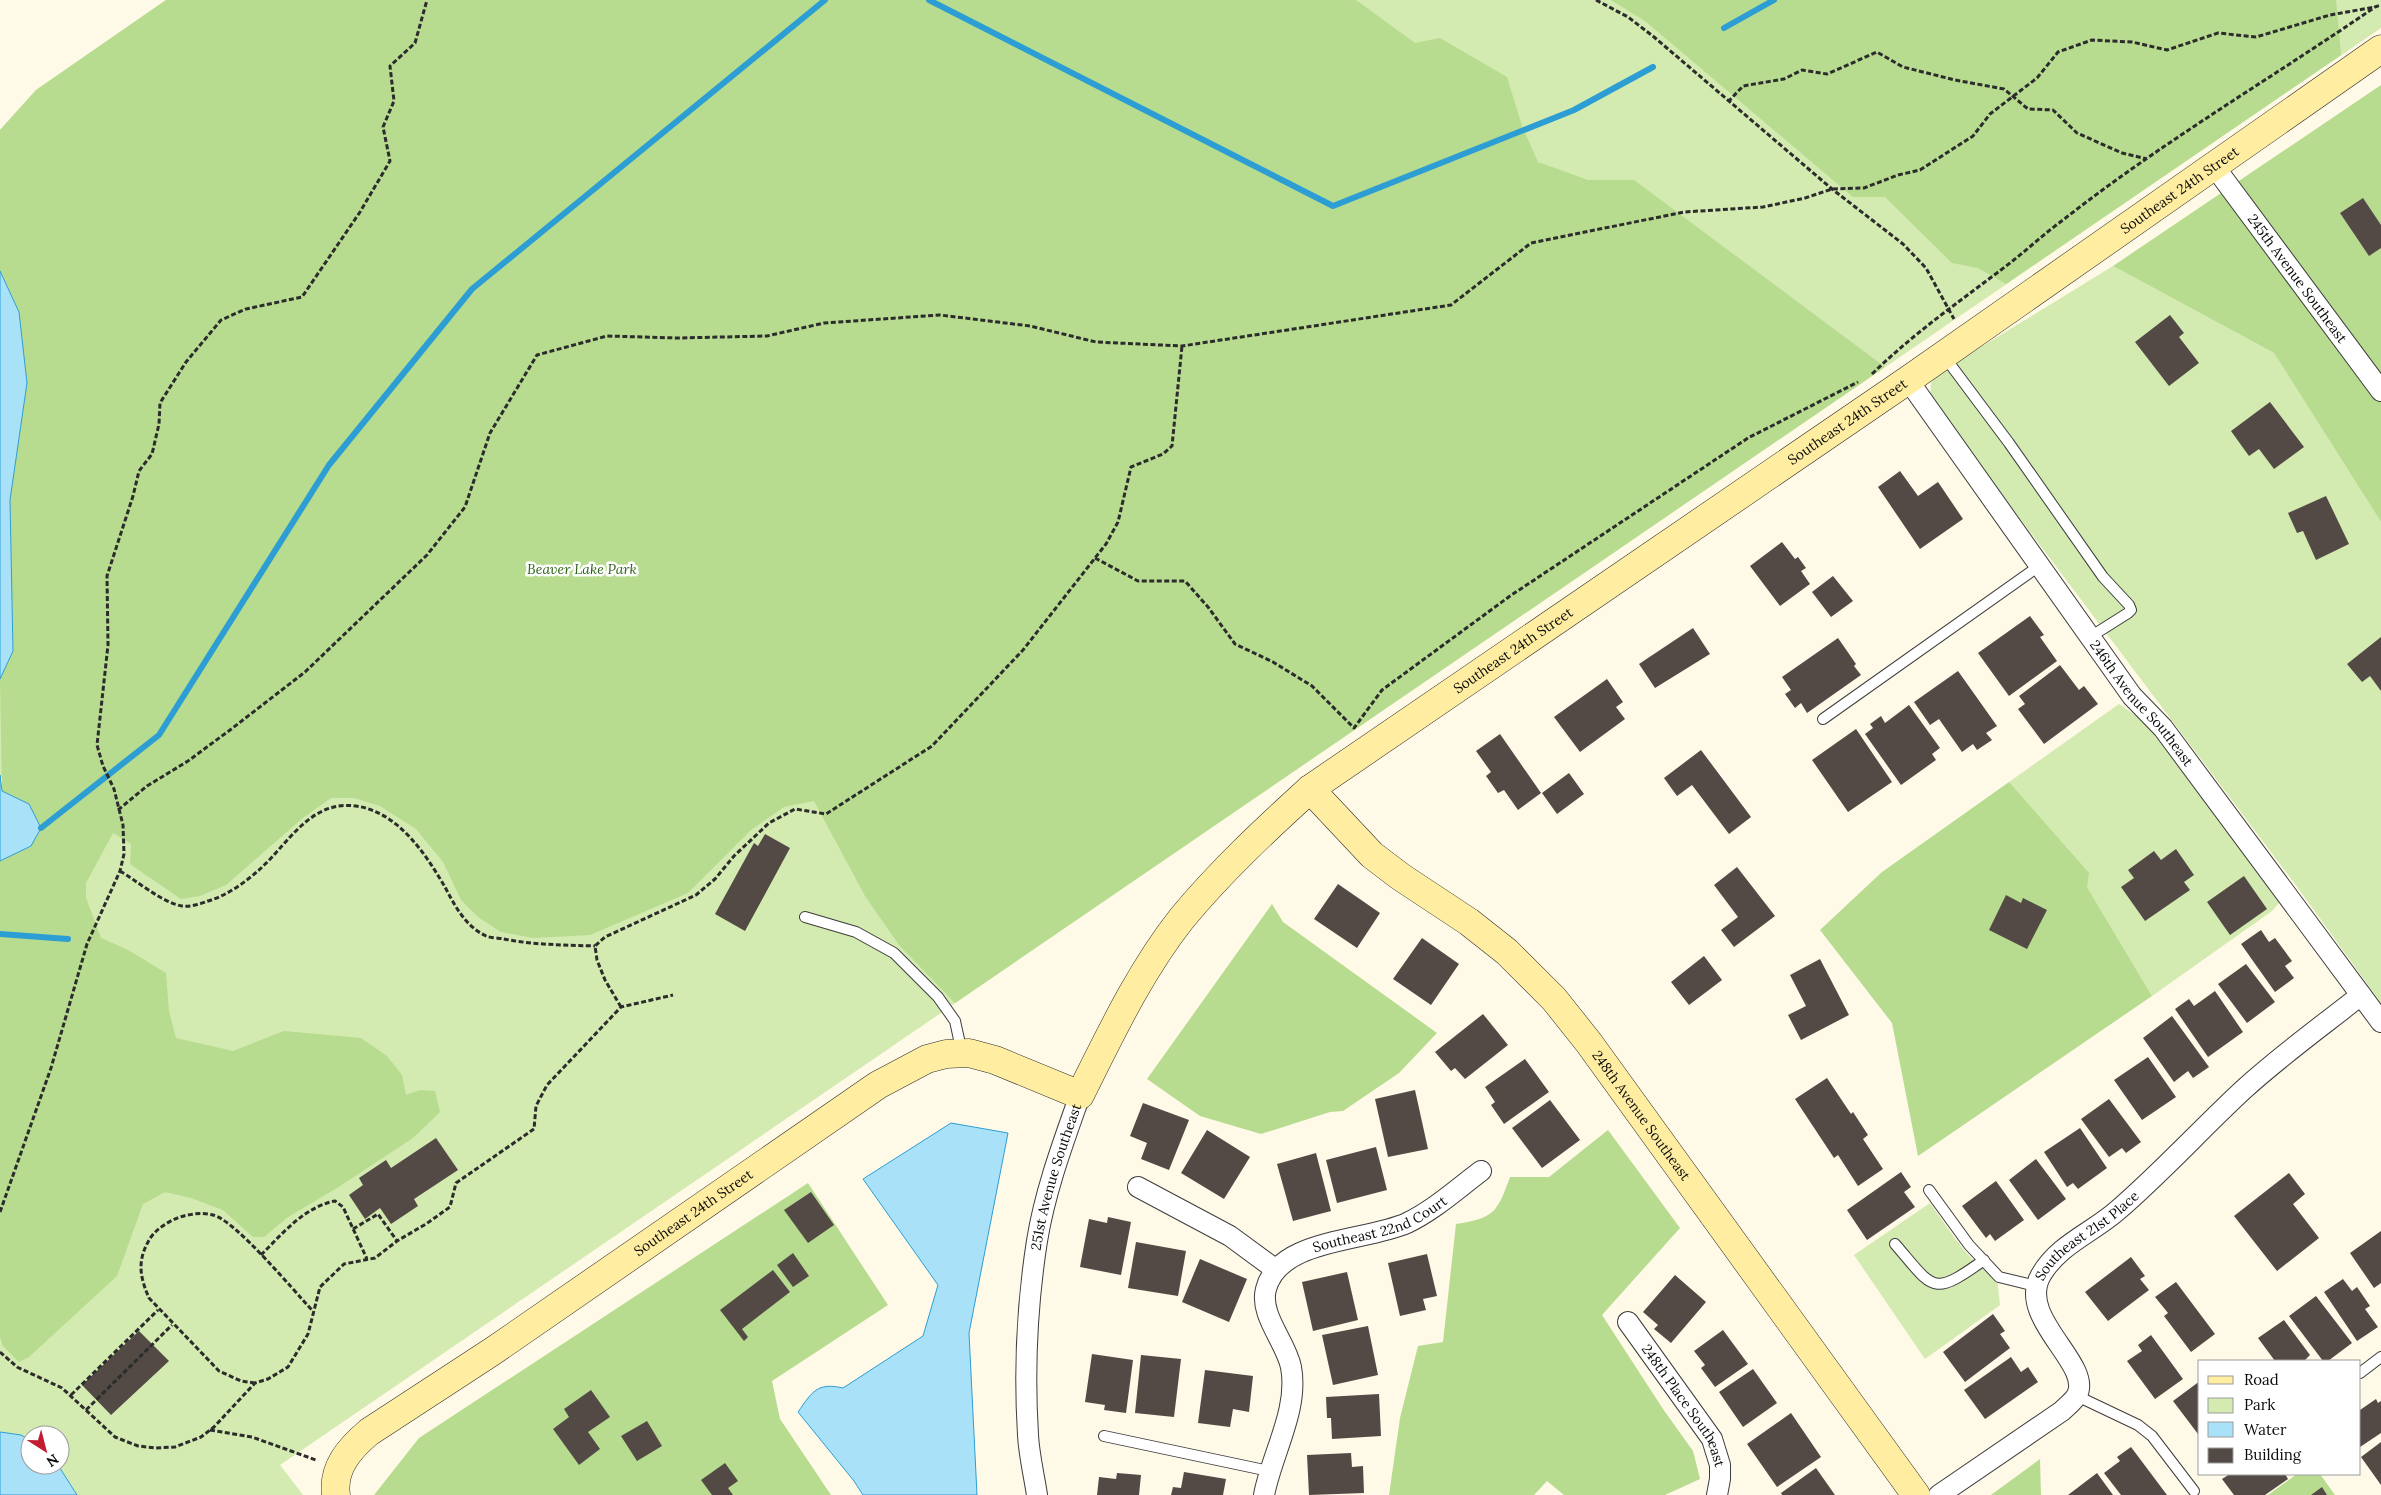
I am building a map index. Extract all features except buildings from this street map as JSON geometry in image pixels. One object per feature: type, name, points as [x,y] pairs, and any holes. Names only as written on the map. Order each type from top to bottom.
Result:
[{"type":"street","name":"Southeast 24th Street","points":[[1310,789],[1908,380],[2381,49]]},
{"type":"street","name":"245th Avenue Southeast","points":[[2214,166],[2381,391]]},
{"type":"street","name":"246th Avenue Southeast","points":[[1908,380],[2132,696],[2163,728],[2381,1022]]},
{"type":"street","name":"251st Avenue Southeast","points":[[1037,1495],[1028,1436],[1026,1376],[1028,1319],[1037,1240],[1054,1168],[1080,1095],[1114,1026],[1149,967],[1181,920],[1255,839],[1310,789]]},
{"type":"street","name":"248th Avenue Southeast","points":[[1310,789],[1372,855],[1499,946],[1554,999],[1594,1050],[1916,1495]]},
{"type":"street","name":"Southeast 21st Place","points":[[2077,1396],[2078,1379],[2067,1356],[2040,1314],[2036,1286],[2051,1260],[2066,1246],[2116,1212],[2244,1089],[2299,1043],[2362,995]]},
{"type":"street","name":"Southeast 24th Street","points":[[336,1483],[355,1444],[369,1432],[493,1351],[878,1085],[927,1059],[946,1054],[969,1053],[995,1060],[1080,1095]]},
{"type":"street","name":"Southeast 22nd Court","points":[[1275,1269],[1298,1252],[1386,1232],[1408,1222],[1436,1206],[1481,1171]]},
{"type":"street","points":[[1138,1187],[1230,1236],[1275,1269],[1266,1288],[1265,1299],[1269,1314],[1290,1361],[1293,1380],[1292,1403],[1269,1471],[1264,1495]]},
{"type":"street","name":"248th Place Southeast","points":[[1628,1322],[1712,1439],[1720,1465],[1717,1495]]},
{"type":"street","points":[[1939,1495],[2062,1411],[2077,1396]]},
{"type":"lane","points":[[1943,355],[2009,443],[2103,577],[2129,605],[2131,610],[2128,613],[2090,637]]},
{"type":"lane","points":[[1823,719],[2039,566]]},
{"type":"lane","points":[[805,917],[856,932],[894,953],[938,997],[955,1021],[962,1054]]},
{"type":"lane","points":[[1929,1190],[1969,1245],[1999,1277],[2036,1286]]},
{"type":"lane","points":[[1895,1244],[1932,1284],[1941,1286],[1961,1277],[1984,1260]]},
{"type":"lane","points":[[2361,1372],[2381,1357]]},
{"type":"lane","points":[[2077,1396],[2138,1425],[2152,1436],[2194,1491]]},
{"type":"lane","points":[[1104,1436],[1269,1471]]},
{"type":"path","points":[[0,1212],[51,1068],[87,944],[120,871],[124,854],[123,825],[114,789],[103,766],[97,745],[108,645],[106,576],[133,496],[139,472],[152,454],[159,424],[160,403],[186,362],[221,320],[246,309],[302,297],[330,258],[390,161],[383,127],[394,101],[390,66],[415,43],[427,0]]},
{"type":"path","points":[[1596,0],[1628,17],[1691,67],[1728,102],[1832,190],[1903,244],[1926,268],[1966,339]]},
{"type":"path","points":[[118,810],[147,786],[188,761],[305,672],[427,555],[465,507],[490,433],[537,355],[607,336],[676,338],[768,336],[824,323],[940,315],[1030,326],[1096,342],[1182,346],[1452,305],[1532,243],[1684,212],[1763,207],[1832,190],[1864,188],[1898,174],[1920,170],[1973,136],[1990,114],[2036,78],[2058,52],[2092,40],[2132,42],[2167,50],[2218,33],[2256,37],[2330,15],[2381,5]]},
{"type":"path","points":[[1095,558],[1138,581],[1185,581],[1208,607],[1235,644],[1273,662],[1312,686],[1354,728],[1382,690],[1510,596],[1748,438],[1867,378],[1905,341],[1949,310],[2063,219],[2147,160],[2375,7]]},
{"type":"path","points":[[1728,102],[1743,86],[1784,80],[1802,70],[1827,74],[1877,52],[1903,67],[1955,80],[1986,84],[2004,89],[2015,96],[2028,109],[2053,110],[2077,133],[2122,153],[2147,160]]},
{"type":"path","points":[[120,871],[168,902],[182,906],[202,903],[216,899],[260,869],[309,818],[323,809],[341,805],[357,806],[374,810],[406,832],[431,863],[462,918],[486,936],[532,945],[595,946],[605,937],[696,895],[769,823],[795,809],[826,814],[932,746],[1023,650],[1106,544],[1118,522],[1130,467],[1163,454],[1172,446],[1182,346]]},
{"type":"path","points":[[595,946],[597,960],[602,973],[621,1008]]},
{"type":"path","points":[[313,1310],[236,1227],[214,1215],[184,1215],[169,1222],[155,1232],[140,1257],[143,1284],[149,1298],[172,1325],[219,1371],[241,1381],[255,1383],[268,1379],[288,1367],[308,1334],[320,1287],[344,1264],[375,1258],[397,1241],[450,1207],[456,1183],[534,1129],[536,1106],[547,1085],[621,1008],[673,995]]},
{"type":"path","points":[[261,1255],[288,1227],[325,1203],[336,1201],[343,1207],[367,1260]]},
{"type":"path","points":[[353,1229],[378,1214],[397,1241]]},
{"type":"path","points":[[71,1395],[158,1310]]},
{"type":"path","points":[[86,1410],[172,1325]]},
{"type":"path","points":[[0,1352],[17,1367],[62,1388],[115,1437],[138,1446],[174,1447],[201,1437],[255,1383]]},
{"type":"path","points":[[210,1430],[252,1437],[314,1459],[336,1483]]},
{"type":"green space","name":"Beaver Lake Park","points":[[166,0],[2381,0],[2381,28],[280,1465],[303,1495],[77,1495],[64,1475],[70,1475],[70,1425],[20,1425],[20,1435],[0,1432],[0,861],[31,846],[0,775],[0,679],[13,651],[10,500],[19,312],[0,271],[0,130],[36,90]]},
{"type":"green space","name":"Beaver Lake Park","points":[[166,0],[1356,0],[1415,43],[1440,38],[1507,77],[1522,126],[1538,162],[1588,180],[1634,180],[1885,367],[955,1003],[899,945],[865,896],[814,801],[784,807],[751,830],[688,893],[590,935],[533,938],[501,932],[478,917],[461,900],[443,862],[416,829],[380,806],[354,798],[331,798],[304,817],[226,885],[200,896],[181,899],[130,864],[131,844],[113,833],[86,883],[86,898],[101,938],[128,950],[166,973],[169,1011],[176,1038],[233,1051],[284,1031],[361,1038],[387,1056],[402,1075],[406,1095],[420,1090],[435,1091],[440,1112],[413,1138],[337,1188],[288,1217],[264,1237],[253,1237],[223,1210],[191,1198],[165,1192],[143,1204],[117,1276],[29,1357],[19,1362],[3,1346],[0,1337],[0,861],[31,846],[29,804],[2,791],[0,679],[13,651],[10,500],[27,383],[19,312],[0,271],[0,130],[36,90]]},
{"type":"green space","points":[[1611,0],[2336,0],[2341,55],[2006,284],[1978,268],[1952,263],[1885,197],[1853,197],[1645,21]]},
{"type":"green space","points":[[2381,85],[2381,522],[2274,353],[2113,266]]},
{"type":"green space","points":[[2113,266],[2274,353],[2381,522],[2381,1003],[2295,884],[1930,399],[1931,383],[1940,372]]},
{"type":"green space","points":[[2119,704],[2154,728],[2279,903],[2272,911],[2152,996],[2087,887],[2009,782]]},
{"type":"green space","points":[[2009,782],[2089,873],[2087,887],[2152,996],[1918,1156],[1892,1023],[1820,930],[1882,872]]},
{"type":"green space","points":[[1272,904],[1283,922],[1437,1033],[1399,1073],[1343,1111],[1330,1112],[1261,1134],[1200,1116],[1147,1079]]},
{"type":"green space","points":[[1608,1130],[1680,1228],[1602,1315],[1663,1409],[1693,1451],[1700,1479],[1665,1495],[1564,1495],[1547,1481],[1534,1495],[1389,1495],[1400,1418],[1418,1346],[1443,1342],[1456,1224],[1479,1219],[1492,1212],[1501,1199],[1510,1177],[1549,1177]]},
{"type":"green space","points":[[808,1183],[888,1305],[772,1381],[780,1419],[831,1495],[374,1495],[419,1438]]},
{"type":"green space","points":[[1930,1203],[1969,1256],[1987,1273],[1997,1278],[2000,1305],[1925,1359],[1854,1255]]},
{"type":"green space","points":[[2040,1459],[2041,1495],[1991,1495]]},
{"type":"green space","points":[[2296,1475],[2321,1475],[2335,1495],[2268,1495]]},
{"type":"water","points":[[0,271],[19,312],[27,383],[10,500],[13,651],[0,679]]},
{"type":"water","points":[[0,775],[2,791],[29,804],[41,828],[31,846],[0,861]]},
{"type":"water","points":[[951,1123],[1008,1133],[969,1333],[977,1495],[863,1495],[854,1481],[798,1412],[816,1390],[827,1386],[843,1388],[923,1336],[938,1285],[863,1179]]},
{"type":"water","points":[[0,1432],[20,1435],[20,1475],[64,1475],[77,1495],[0,1495]]},
{"type":"waterway","points":[[41,828],[159,735],[329,465],[472,289],[825,0]]},
{"type":"waterway","points":[[929,0],[1333,206],[1574,110],[1653,67]]},
{"type":"waterway","points":[[1724,28],[1774,0]]},
{"type":"waterway","points":[[0,934],[68,939]]}]
